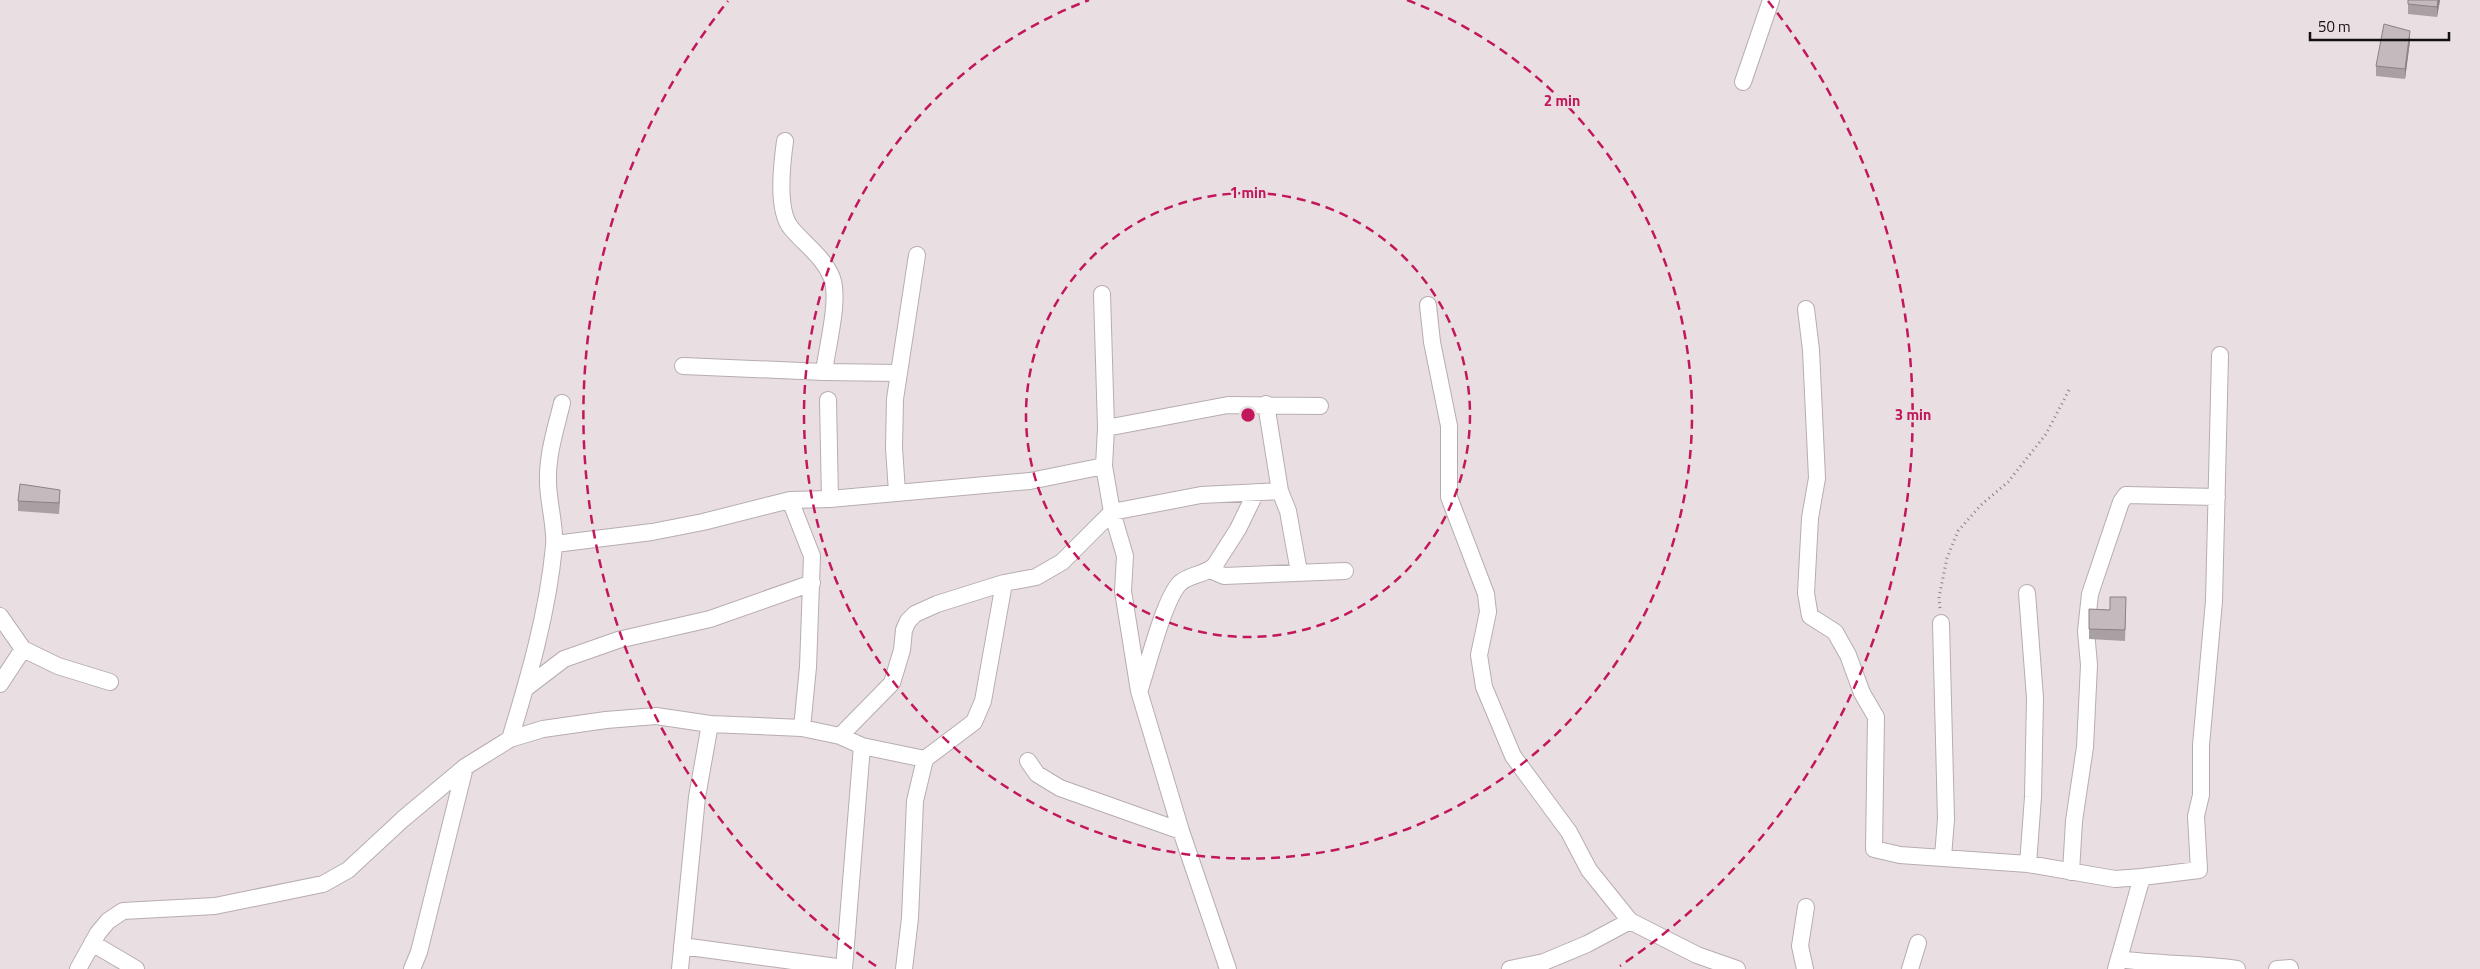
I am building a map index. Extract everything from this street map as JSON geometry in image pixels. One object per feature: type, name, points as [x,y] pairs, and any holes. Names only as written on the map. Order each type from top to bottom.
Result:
[{"type":"street","points":[[1742,82],[1771,0]]},
{"type":"street","points":[[785,141],[780,177],[783,204],[789,226],[817,253],[831,277],[836,297],[824,372]]},
{"type":"street","points":[[897,492],[894,448],[895,399],[917,254]]},
{"type":"street","points":[[1102,294],[1106,428],[1104,466],[1112,512],[1125,556],[1123,591],[1139,691],[1181,831],[1228,969]]},
{"type":"street","points":[[1428,305],[1432,342],[1449,426],[1449,497],[1466,539],[1487,603],[1488,612],[1479,655],[1484,687],[1514,756],[1547,799],[1569,832],[1589,870],[1630,921],[1697,955],[1737,969]]},
{"type":"street","points":[[1806,309],[1811,350],[1816,478],[1810,518],[1806,593],[1810,616],[1835,632],[1848,655],[1862,693],[1876,717],[1874,849],[1900,854],[2028,864],[2115,879],[2199,870],[2196,816],[2201,795],[2201,744],[2214,601],[2220,355]]},
{"type":"street","points":[[684,366],[824,372],[899,372]]},
{"type":"street","points":[[828,400],[830,499]]},
{"type":"street","points":[[510,739],[526,688],[555,544],[548,504],[548,479],[550,454],[562,403]]},
{"type":"street","points":[[1266,404],[1280,491],[1288,511],[1299,572]]},
{"type":"street","points":[[1106,428],[1228,405],[1320,406]]},
{"type":"street","points":[[555,544],[660,530],[702,522],[790,500],[830,499],[1030,481],[1104,466]]},
{"type":"street","points":[[840,736],[892,683],[908,621],[915,614],[937,604],[1004,583],[1036,577],[1062,562],[1112,512],[1201,496],[1280,491]]},
{"type":"street","points":[[1139,691],[1162,620],[1176,589],[1181,582],[1210,570],[1238,529],[1256,492]]},
{"type":"street","points":[[2071,872],[2074,821],[2085,747],[2089,665],[2086,631],[2090,594],[2121,502],[2126,495],[2216,498]]},
{"type":"street","points":[[790,500],[812,556],[812,583],[802,728]]},
{"type":"street","points":[[1210,570],[1224,576],[1345,571]]},
{"type":"street","points":[[526,688],[564,659],[618,640],[710,619],[812,583]]},
{"type":"street","points":[[904,969],[910,918],[914,801],[925,759],[974,722],[983,700],[1004,583]]},
{"type":"street","points":[[2027,593],[2035,698],[2033,797],[2028,864]]},
{"type":"street","points":[[0,616],[24,650],[58,666],[110,682]]},
{"type":"street","points":[[1941,623],[1946,819],[1943,857]]},
{"type":"street","points":[[0,684],[24,650]]},
{"type":"street","points":[[78,969],[92,943],[108,921],[123,911],[215,906],[324,884],[348,870],[402,819],[465,767],[510,739],[543,729],[606,720],[656,716],[710,724],[802,728],[840,736],[862,746],[925,759]]},
{"type":"street","points":[[680,969],[697,797],[710,724]]},
{"type":"street","points":[[682,946],[762,963],[844,969],[862,746]]},
{"type":"street","points":[[1028,761],[1037,774],[1060,788],[1181,831]]},
{"type":"street","points":[[412,969],[419,952],[465,767]]},
{"type":"street","points":[[2142,877],[2118,964],[2210,965],[2237,969]]},
{"type":"street","points":[[1805,969],[1800,946],[1806,908]]},
{"type":"street","points":[[1510,969],[1544,962],[1587,944],[1630,921]]},
{"type":"street","points":[[92,943],[136,969]]},
{"type":"street","points":[[1910,969],[1918,943]]},
{"type":"path","points":[[1941,623],[1939,596],[1947,558],[1958,531],[1981,505],[2008,482],[2046,434],[2069,390]]},
{"type":"building","points":[[2408,0],[2438,0],[2437,7],[2408,4]]},
{"type":"building","points":[[2384,24],[2410,31],[2405,69],[2376,66]]},
{"type":"building","points":[[20,484],[60,490],[59,503],[18,501]]},
{"type":"building","points":[[2110,597],[2126,597],[2125,630],[2089,629],[2089,609],[2110,610]]}]
